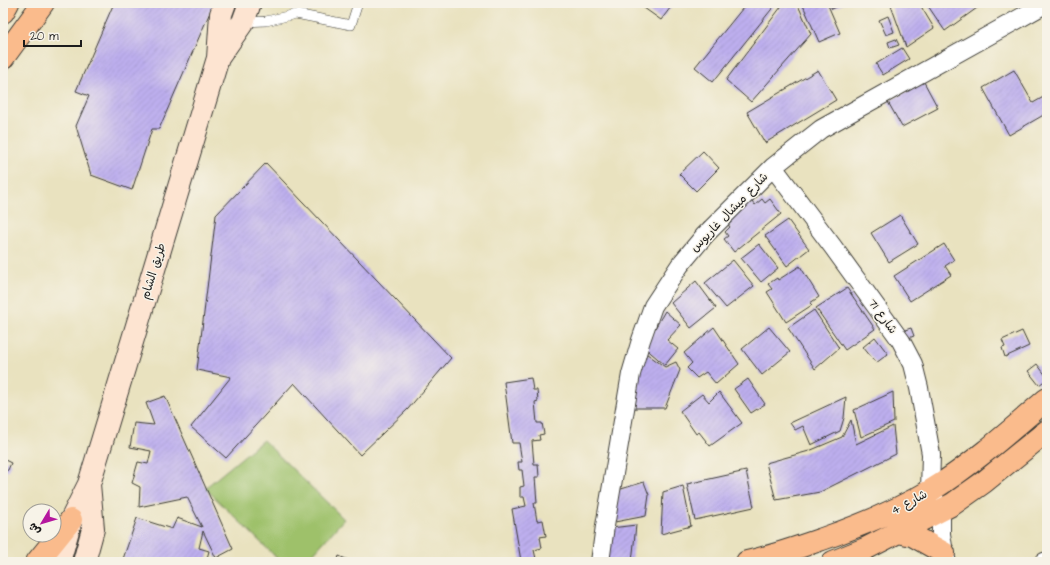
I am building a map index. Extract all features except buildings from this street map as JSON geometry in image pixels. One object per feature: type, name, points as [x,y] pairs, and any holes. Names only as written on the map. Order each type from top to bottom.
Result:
[{"type":"highway","points":[[3,58],[43,3]]},
{"type":"highway","name":"شارع 4","points":[[747,562],[768,558],[858,527],[887,514],[930,491],[1012,430],[1047,399]]},
{"type":"highway","name":"شارع 4","points":[[833,562],[866,549],[953,504],[984,482],[1047,431]]},
{"type":"highway","points":[[37,562],[71,520]]},
{"type":"highway","points":[[899,532],[912,535],[932,546],[941,559]]},
{"type":"main road","points":[[218,58],[221,14],[225,3]]},
{"type":"main road","points":[[218,58],[247,13]]},
{"type":"main road","name":"طريق الشام","points":[[59,562],[71,520],[89,484],[218,58]]},
{"type":"main road","name":"طريق الشام","points":[[84,562],[93,529],[89,484]]},
{"type":"street","name":"شارع ميشال غاريوس","points":[[600,562],[604,526],[631,374],[653,306],[680,265],[705,235],[773,167],[803,142],[834,121],[1047,3]]},
{"type":"street","name":"شارع 71","points":[[773,167],[896,335],[913,364],[921,396],[931,454],[930,491]]},
{"type":"street","points":[[930,491],[941,511],[941,559]]},
{"type":"lane","points":[[247,13],[266,21],[296,14],[351,24],[358,3]]},
{"type":"green space","points":[[263,440],[344,519],[306,562],[281,562],[205,488]]}]
